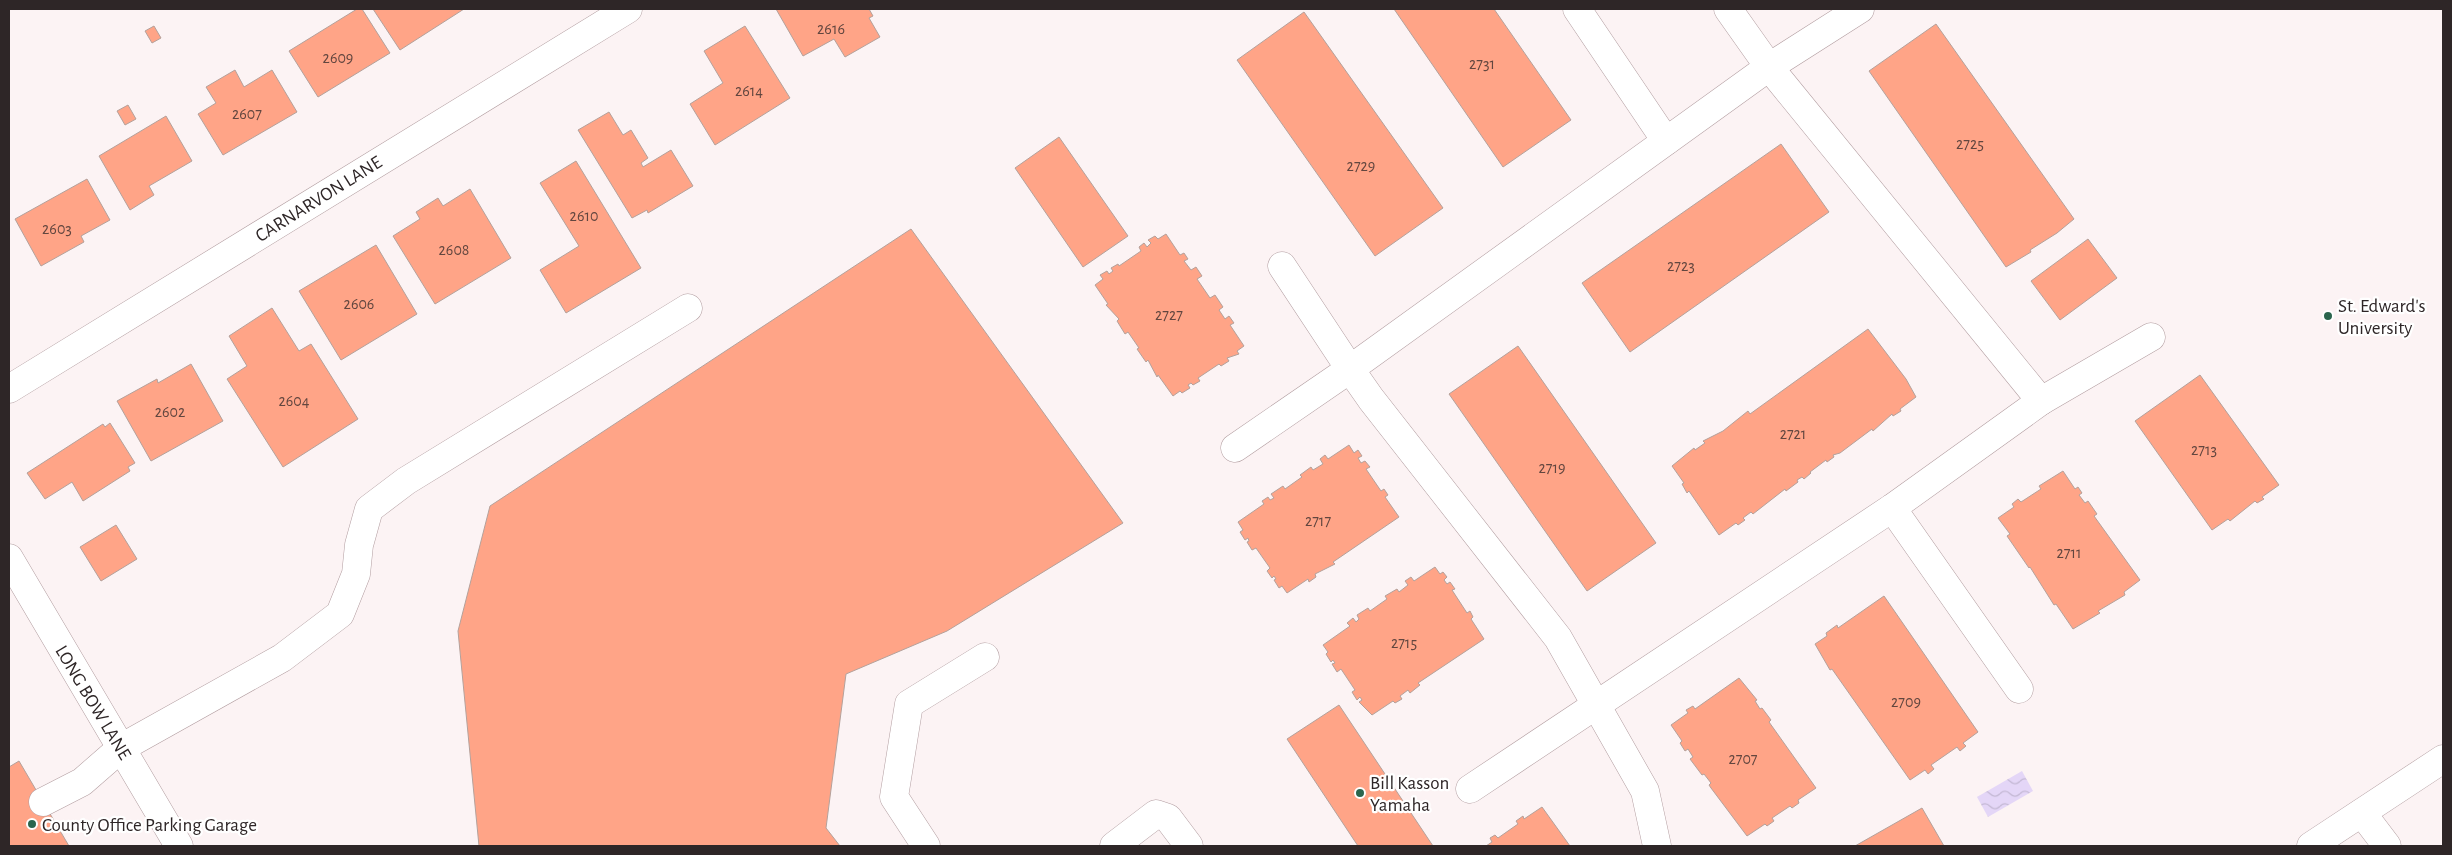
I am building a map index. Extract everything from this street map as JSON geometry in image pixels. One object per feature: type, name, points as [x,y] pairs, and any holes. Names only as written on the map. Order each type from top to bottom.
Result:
[{"type":"street","name":"CARNARVON LANE","points":[[9,389],[628,9]]},
{"type":"street","points":[[1577,9],[1666,141]]},
{"type":"street","points":[[1728,9],[1770,67],[2041,401]]},
{"type":"street","points":[[1235,448],[1350,369],[1770,67],[1860,9]]},
{"type":"street","points":[[1282,266],[1371,399],[1558,638],[1645,791],[1657,846]]},
{"type":"street","points":[[43,802],[82,782],[121,748],[282,658],[340,614],[356,574],[359,545],[369,509],[406,481],[688,308]]},
{"type":"street","points":[[1470,789],[1892,508],[2041,401],[2151,337]]},
{"type":"street","points":[[1892,508],[2019,689]]},
{"type":"street","name":"LONG BOW LANE","points":[[9,558],[179,846]]},
{"type":"street","points":[[926,846],[894,798],[909,704],[985,657]]},
{"type":"street","points":[[2311,846],[2443,759]]},
{"type":"street","points":[[2362,813],[2387,846]]},
{"type":"street","points":[[1114,846],[1156,814],[1168,818],[1189,846]]},
{"type":"water","points":[[2022,771],[2033,791],[1988,817],[1977,797]]},
{"type":"building","points":[[357,9],[362,9],[390,53],[318,97],[289,51]]},
{"type":"building","points":[[373,9],[464,9],[400,50]]},
{"type":"building","points":[[776,9],[869,9],[873,16],[869,18],[880,37],[845,57],[834,39],[803,56]]},
{"type":"building","points":[[1394,9],[1494,9],[1571,120],[1503,167]]},
{"type":"building","points":[[1304,12],[1443,208],[1375,256],[1237,60]]},
{"type":"building","points":[[1936,24],[2074,219],[2057,233],[2030,250],[2031,252],[2006,267],[1869,71]]},
{"type":"building","points":[[154,26],[161,38],[152,43],[145,31]]},
{"type":"building","points":[[745,26],[790,98],[715,145],[690,104],[723,83],[704,51]]},
{"type":"building","points":[[235,70],[244,87],[272,70],[297,112],[223,155],[198,114],[216,103],[206,87]]},
{"type":"building","points":[[128,105],[136,119],[125,125],[117,111]]},
{"type":"building","points":[[609,112],[623,135],[631,130],[648,158],[641,163],[643,167],[671,150],[693,186],[648,213],[647,210],[632,218],[578,130]]},
{"type":"building","points":[[166,116],[192,161],[149,186],[154,195],[130,210],[99,156]]},
{"type":"building","points":[[1059,137],[1128,236],[1083,267],[1015,168]]},
{"type":"building","points":[[1781,144],[1829,212],[1630,352],[1582,283]]},
{"type":"building","points":[[576,161],[641,268],[566,313],[540,270],[579,246],[540,183]]},
{"type":"building","points":[[87,179],[110,220],[81,236],[84,242],[41,266],[15,219]]},
{"type":"building","points":[[470,189],[511,258],[435,304],[393,236],[420,219],[416,212],[438,198],[443,206]]},
{"type":"building","points":[[911,229],[1123,523],[947,631],[846,674],[826,828],[840,846],[479,846],[458,631],[490,506]]},
{"type":"building","points":[[1166,234],[1180,255],[1184,253],[1188,259],[1184,261],[1191,270],[1196,267],[1202,276],[1197,279],[1210,298],[1215,295],[1223,307],[1219,310],[1225,319],[1229,316],[1234,323],[1230,325],[1244,346],[1237,351],[1239,354],[1227,358],[1229,361],[1221,366],[1219,364],[1198,378],[1200,381],[1193,385],[1191,383],[1188,385],[1190,388],[1182,393],[1180,391],[1173,396],[1158,375],[1157,377],[1148,360],[1146,362],[1128,332],[1125,334],[1117,321],[1119,319],[1106,305],[1108,304],[1095,285],[1103,279],[1100,275],[1107,271],[1109,274],[1113,271],[1111,268],[1118,264],[1119,266],[1141,251],[1139,247],[1144,243],[1147,247],[1151,243],[1148,240],[1155,236],[1158,239]]},
{"type":"building","points":[[2088,239],[2117,278],[2060,320],[2031,281]]},
{"type":"building","points":[[376,245],[417,314],[341,360],[299,291]]},
{"type":"building","points":[[272,308],[299,351],[311,344],[358,419],[283,467],[227,379],[247,366],[229,336]]},
{"type":"building","points":[[1868,329],[1906,379],[1916,397],[1900,409],[1901,411],[1893,416],[1892,414],[1873,431],[1872,429],[1840,453],[1833,455],[1834,457],[1827,462],[1826,460],[1804,479],[1802,477],[1797,480],[1798,482],[1786,491],[1785,489],[1753,514],[1751,512],[1743,518],[1745,520],[1738,525],[1736,523],[1719,535],[1689,491],[1687,493],[1682,484],[1684,483],[1672,466],[1694,448],[1695,450],[1705,443],[1703,441],[1723,431],[1748,411],[1750,414]]},
{"type":"building","points":[[1518,346],[1656,543],[1587,591],[1449,394]]},
{"type":"building","points":[[191,364],[223,421],[151,461],[117,401],[157,379],[158,383]]},
{"type":"building","points":[[2200,375],[2279,485],[2262,497],[2264,499],[2257,503],[2255,501],[2230,521],[2228,519],[2212,530],[2135,421]]},
{"type":"building","points":[[110,423],[135,463],[128,467],[130,471],[83,501],[72,482],[45,499],[27,473],[103,424],[105,427]]},
{"type":"building","points":[[1349,445],[1354,453],[1358,450],[1362,456],[1358,458],[1361,463],[1365,461],[1370,467],[1366,469],[1381,491],[1384,489],[1388,495],[1385,497],[1399,517],[1333,562],[1335,564],[1315,574],[1316,577],[1309,582],[1308,579],[1287,593],[1282,586],[1279,588],[1274,580],[1276,579],[1274,576],[1272,578],[1267,571],[1270,568],[1256,548],[1252,550],[1247,542],[1249,541],[1248,538],[1245,540],[1240,532],[1243,530],[1238,522],[1264,504],[1262,501],[1268,497],[1270,500],[1274,498],[1271,494],[1283,486],[1285,489],[1302,477],[1300,475],[1311,467],[1313,470],[1323,464],[1320,459],[1325,455],[1328,459]]},
{"type":"building","points":[[2063,471],[2075,489],[2078,487],[2082,493],[2079,495],[2085,503],[2088,501],[2097,514],[2094,516],[2140,580],[2124,592],[2125,595],[2073,629],[2056,604],[2054,605],[2030,567],[2007,536],[2010,534],[1998,518],[2014,507],[2012,504],[2018,499],[2021,502],[2041,489],[2039,486]]},
{"type":"building","points":[[116,525],[137,559],[101,581],[80,547]]},
{"type":"building","points":[[1435,567],[1440,574],[1443,572],[1447,577],[1444,580],[1447,584],[1450,582],[1455,589],[1452,590],[1467,613],[1470,611],[1473,617],[1471,619],[1484,639],[1418,683],[1420,685],[1410,693],[1408,690],[1400,696],[1402,699],[1395,703],[1393,701],[1372,715],[1359,702],[1362,700],[1360,697],[1357,700],[1352,692],[1355,690],[1341,669],[1337,672],[1332,664],[1335,663],[1333,660],[1331,662],[1326,654],[1328,652],[1323,645],[1350,626],[1347,623],[1353,618],[1356,622],[1359,619],[1357,615],[1368,608],[1370,611],[1387,599],[1385,596],[1397,589],[1399,592],[1408,585],[1405,581],[1411,577],[1414,581]]},
{"type":"building","points":[[1884,596],[1978,732],[1963,743],[1966,746],[1960,751],[1957,747],[1931,765],[1934,769],[1928,774],[1925,770],[1910,780],[1832,669],[1830,670],[1815,644],[1827,636],[1826,633],[1837,625],[1838,628]]},
{"type":"building","points":[[1739,678],[1757,700],[1755,701],[1760,709],[1762,708],[1771,720],[1769,722],[1816,788],[1798,800],[1799,803],[1792,808],[1790,806],[1772,818],[1774,821],[1767,826],[1765,824],[1747,836],[1711,788],[1709,785],[1711,783],[1704,774],[1702,775],[1690,759],[1693,757],[1688,749],[1685,751],[1680,743],[1682,741],[1671,725],[1688,713],[1686,710],[1693,706],[1695,709]]},
{"type":"building","name":"Bill Kasson Yamaha","points":[[1339,705],[1433,846],[1358,846],[1287,739]]},
{"type":"building","name":"County Office Parking Garage","points":[[19,761],[69,846],[9,846],[9,767]]},
{"type":"building","points":[[1542,807],[1570,846],[1486,846],[1492,842],[1490,838],[1495,835],[1498,838],[1518,824],[1516,821],[1523,816],[1524,819]]},
{"type":"building","points":[[1922,808],[1944,846],[1855,846]]},
{"type":"place","name":"St. Edward's University","points":[[2328,316]]},
{"type":"place","name":"Bill Kasson Yamaha","points":[[1360,793]]},
{"type":"place","name":"County Office Parking Garage","points":[[32,824]]}]
